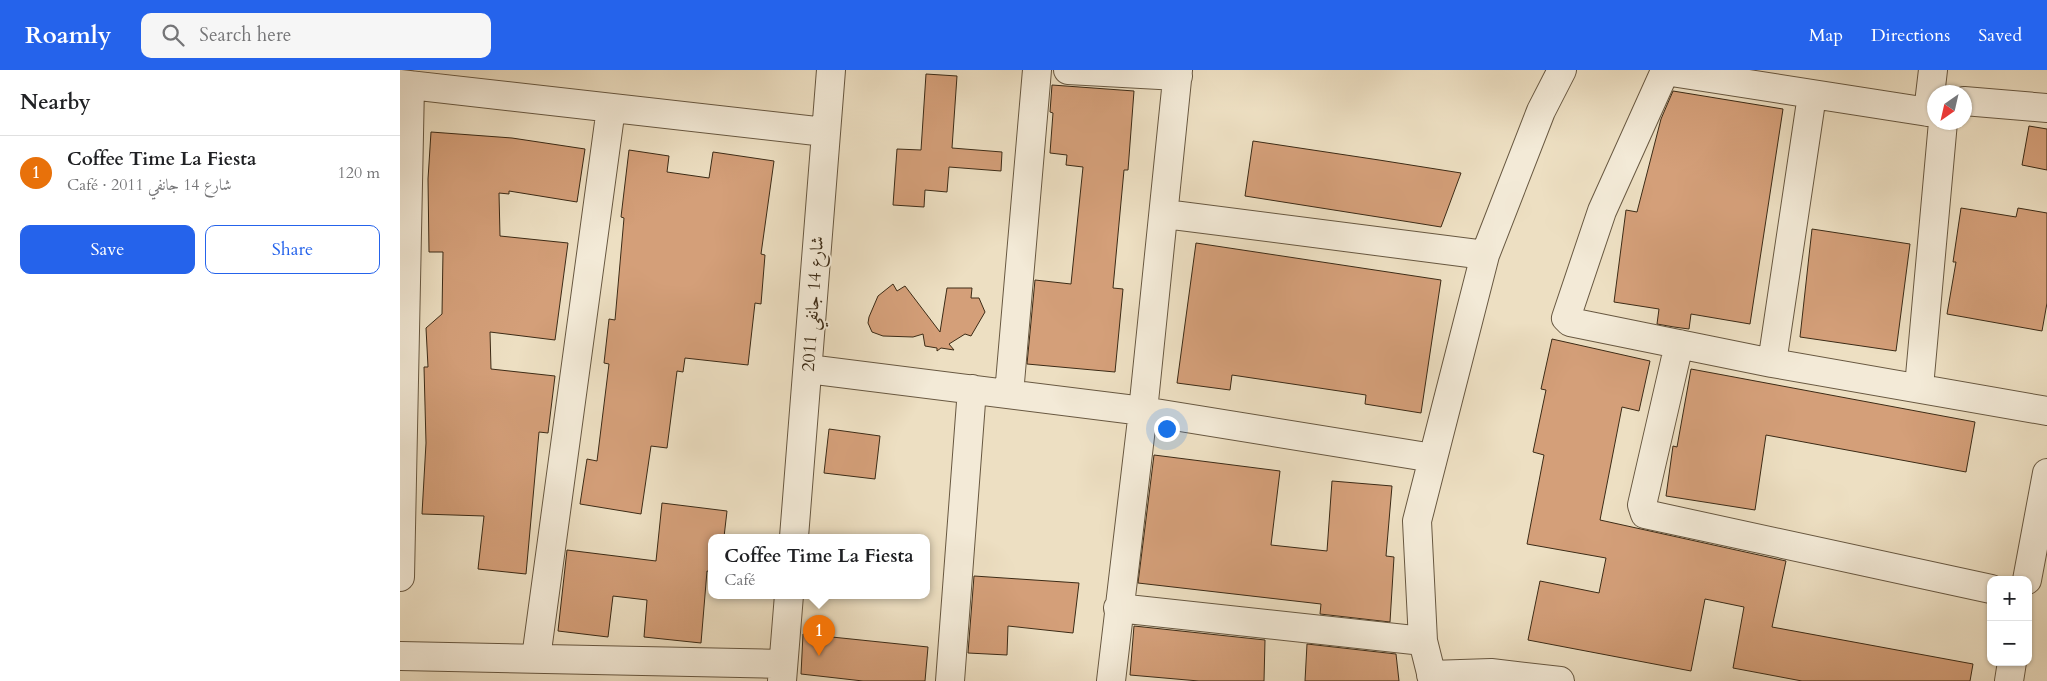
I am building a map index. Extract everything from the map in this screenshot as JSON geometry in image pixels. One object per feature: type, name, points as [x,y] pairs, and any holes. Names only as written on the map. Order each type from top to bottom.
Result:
[{"type":"street","name":"شارع 14 جانفي 2011","points":[[794,534],[831,70]]},
{"type":"street","points":[[1009,394],[1037,70]]},
{"type":"street","points":[[1068,70],[1178,73],[1143,411],[1118,608],[1111,681]]},
{"type":"street","points":[[1560,681],[1490,673],[1459,673],[1432,678],[1423,640],[1417,522],[1485,255],[1542,111],[1562,70]]},
{"type":"street","points":[[1927,113],[1812,95],[1672,70],[1664,71],[1602,211],[1566,315],[1570,322],[1772,363],[1919,386],[2047,411]]},
{"type":"street","points":[[1932,70],[1933,85]]},
{"type":"street","points":[[400,577],[405,85],[825,132]]},
{"type":"street","points":[[1772,363],[1812,95]]},
{"type":"street","points":[[1972,102],[2047,108]]},
{"type":"street","points":[[536,658],[611,108]]},
{"type":"street","points":[[1919,386],[1934,130]]},
{"type":"street","points":[[1164,214],[1485,255]]},
{"type":"street","points":[[1679,344],[1642,505],[1645,514],[1987,588]]},
{"type":"street","points":[[808,369],[1143,411],[1433,458]]},
{"type":"street","points":[[950,681],[972,389]]},
{"type":"street","points":[[2028,576],[2047,473]]},
{"type":"street","points":[[400,656],[536,658],[782,673],[789,599]]},
{"type":"street","points":[[1118,608],[1423,640]]},
{"type":"street","points":[[2009,681],[2011,666]]},
{"type":"building","points":[[926,74],[957,76],[952,148],[1002,152],[1001,171],[949,167],[947,192],[925,190],[924,207],[893,205],[897,149],[921,150]]},
{"type":"building","points":[[1052,85],[1134,91],[1128,170],[1124,170],[1113,288],[1123,289],[1115,372],[1027,364],[1035,280],[1071,284],[1083,167],[1066,165],[1067,155],[1050,153],[1053,113],[1050,112]]},
{"type":"building","points":[[1673,91],[1783,109],[1750,324],[1691,314],[1689,329],[1674,327],[1657,324],[1659,309],[1614,302],[1626,210],[1637,212],[1661,119]]},
{"type":"building","points":[[2029,126],[2047,129],[2047,170],[2022,165]]},
{"type":"building","points":[[431,132],[512,138],[585,149],[577,202],[509,191],[509,194],[499,193],[500,236],[568,243],[555,340],[490,332],[491,369],[555,376],[548,433],[539,432],[526,574],[478,569],[484,516],[422,514],[426,443],[424,367],[428,367],[426,328],[442,314],[443,252],[429,252],[428,179]]},
{"type":"building","points":[[1253,141],[1461,173],[1441,227],[1245,196]]},
{"type":"building","points":[[629,150],[669,156],[667,172],[709,178],[713,152],[774,161],[761,254],[765,255],[761,304],[755,303],[748,365],[685,358],[683,372],[677,371],[667,448],[651,446],[641,514],[580,504],[587,459],[597,461],[609,364],[604,363],[609,319],[615,320],[624,218],[621,217]]},
{"type":"building","points":[[1961,208],[2016,217],[2018,208],[2047,213],[2047,303],[2042,331],[1947,314],[1956,262],[1953,262]]},
{"type":"building","points":[[1812,229],[1910,244],[1896,351],[1800,337]]},
{"type":"building","points":[[1196,243],[1441,280],[1421,413],[1365,404],[1366,395],[1232,375],[1230,390],[1177,383]]},
{"type":"building","points":[[893,284],[897,291],[905,286],[940,332],[947,288],[972,288],[971,298],[979,298],[985,312],[971,336],[965,334],[949,344],[954,350],[941,348],[937,351],[937,348],[925,346],[923,334],[913,337],[883,336],[872,332],[868,323],[869,317],[878,296]]},
{"type":"building","points":[[1552,339],[1650,361],[1639,411],[1622,407],[1600,520],[1786,561],[1772,627],[1973,664],[1970,681],[1802,681],[1733,668],[1744,607],[1705,599],[1691,671],[1528,640],[1540,581],[1599,593],[1606,558],[1527,544],[1544,455],[1533,452],[1546,390],[1541,389]]},
{"type":"building","points":[[1691,369],[1975,422],[1966,472],[1766,435],[1755,510],[1666,496],[1673,446],[1677,447]]},
{"type":"building","points":[[829,429],[880,436],[875,479],[824,473]]},
{"type":"building","points":[[1154,455],[1280,471],[1271,545],[1327,551],[1332,481],[1392,486],[1386,556],[1394,557],[1390,622],[1320,614],[1321,604],[1138,583]]},
{"type":"building","points":[[662,503],[727,511],[724,534],[708,534],[708,571],[701,643],[644,637],[647,600],[613,596],[608,637],[558,631],[567,550],[656,561]]},
{"type":"building","points":[[974,576],[1079,583],[1073,633],[1008,626],[1007,655],[968,653]]},
{"type":"building","points":[[1134,626],[1265,640],[1264,681],[1199,681],[1130,675]]},
{"type":"building","points":[[803,634],[928,647],[925,681],[863,681],[801,674]]},
{"type":"building","points":[[1307,644],[1396,654],[1399,681],[1305,681]]},
{"type":"place","name":"Coffee Time La Fiesta","points":[[819,656]]}]
